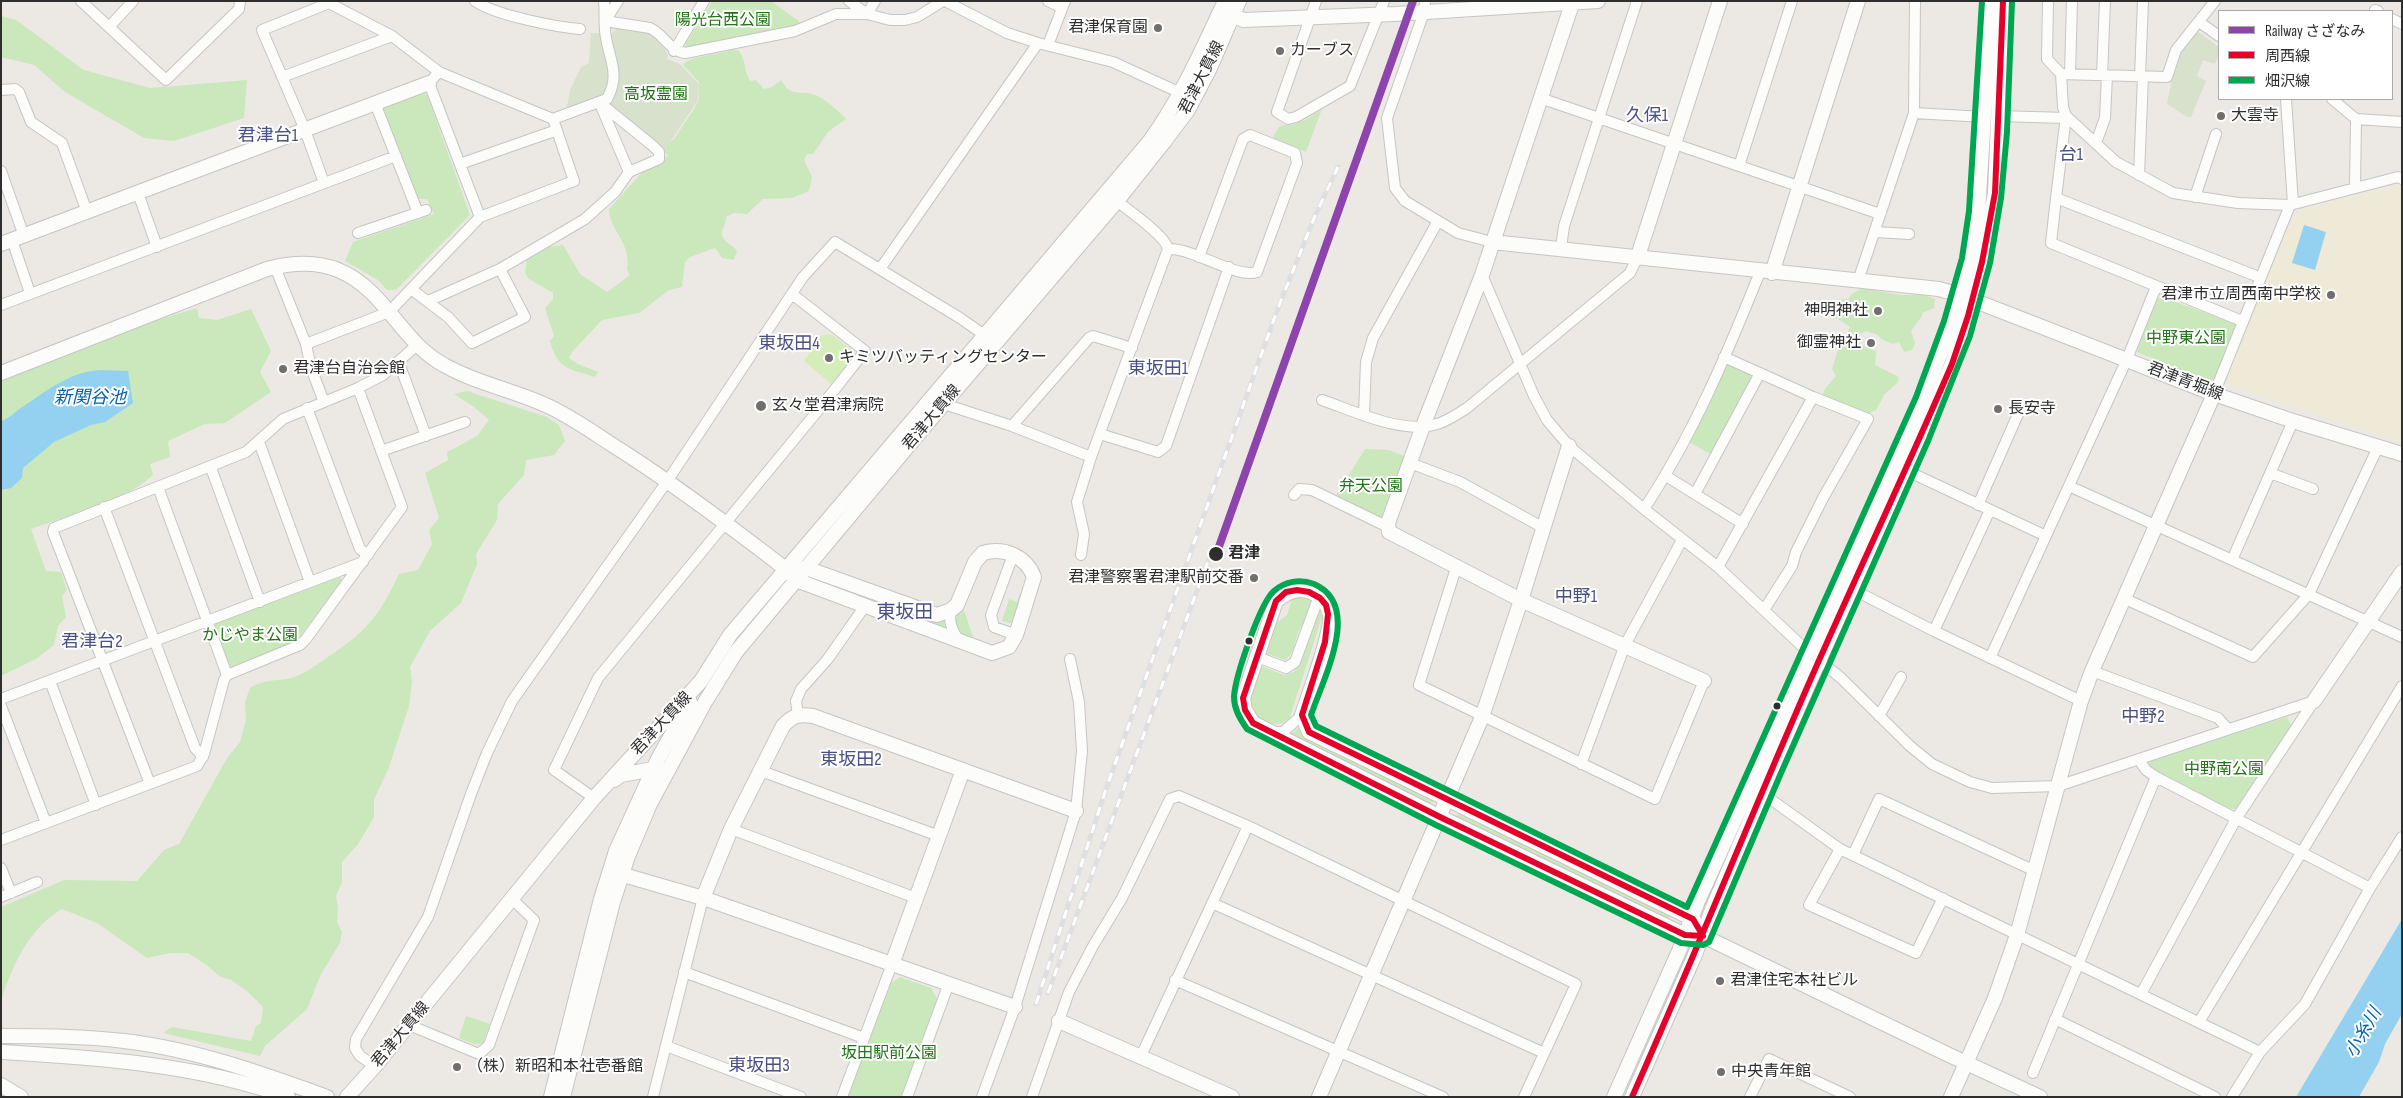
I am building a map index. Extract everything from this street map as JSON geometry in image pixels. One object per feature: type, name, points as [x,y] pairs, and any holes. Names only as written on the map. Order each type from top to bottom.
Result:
[{"type":"street","points":[[81,1],[166,80],[239,9],[240,1]]},
{"type":"street","points":[[110,26],[133,1]]},
{"type":"street","points":[[475,1],[516,16],[580,29]]},
{"type":"street","points":[[324,183],[305,130],[262,30],[329,3],[392,36],[439,72],[553,119],[607,100],[614,85],[604,1]]},
{"type":"street","points":[[605,21],[618,1]]},
{"type":"street","points":[[674,51],[704,1]]},
{"type":"street","points":[[849,1],[867,14]]},
{"type":"street","points":[[867,14],[875,1]]},
{"type":"street","points":[[605,21],[650,28],[655,30],[674,51],[685,53],[795,31],[836,14],[867,14],[890,20],[905,20],[917,17],[944,1],[1007,33],[1113,62],[1188,96]]},
{"type":"street","points":[[880,269],[1043,44],[1064,4],[1048,1]]},
{"type":"street","name":"君津大貫線","points":[[605,786],[620,775],[670,766],[704,702],[736,652],[791,575],[884,452],[991,340],[1117,201],[1164,142],[1188,96],[1226,8],[1238,1]]},
{"type":"street","points":[[1316,1],[1277,112],[1288,119],[1296,117],[1350,86],[1382,8]]},
{"type":"street","points":[[1226,8],[1243,20],[1309,17],[1382,8],[1598,1]]},
{"type":"street","points":[[1561,248],[1564,226],[1637,1]]},
{"type":"street","points":[[1322,400],[1399,425],[1435,425],[1446,421],[1467,408],[1630,273],[1638,256],[1720,1]]},
{"type":"street","points":[[1739,166],[1792,1]]},
{"type":"street","points":[[1644,509],[1666,476],[1700,414],[1724,357],[1766,272],[1799,188],[1858,1]]},
{"type":"street","points":[[1858,281],[1914,113],[1915,1]]},
{"type":"street","points":[[1614,1097],[1693,919],[1698,901],[1815,658],[1852,589],[1952,364],[1966,298],[1978,212],[1991,1]]},
{"type":"street","points":[[1632,1097],[1703,936],[1713,907],[1762,793],[1815,658],[1924,400],[1949,332],[1982,262],[1995,193],[2003,1]]},
{"type":"street","points":[[2048,1],[2047,59],[2066,74],[2167,77],[2176,50],[2215,1]]},
{"type":"street","points":[[2072,1],[2063,107],[2066,117],[2051,243],[2242,321]]},
{"type":"street","points":[[2096,143],[2105,118],[2105,1]]},
{"type":"street","points":[[2139,175],[2143,1]]},
{"type":"street","points":[[1457,565],[1419,686],[1655,799],[1704,681],[1521,600],[1457,565],[1393,535],[1389,532],[1388,527],[1423,426],[1482,275],[1572,2]]},
{"type":"street","points":[[1424,6],[1387,118],[1395,188],[1398,195],[1438,221],[1465,236],[1492,242]]},
{"type":"street","points":[[2199,22],[2218,35]]},
{"type":"street","points":[[282,77],[392,36]]},
{"type":"street","points":[[13,240],[429,83],[439,72]]},
{"type":"street","points":[[429,83],[480,217]]},
{"type":"street","points":[[1,90],[15,89],[31,122],[62,143],[87,212]]},
{"type":"street","name":"君津大貫線","points":[[347,1097],[409,1026],[594,798],[701,681],[730,635],[791,575],[806,568],[944,404],[991,340],[1188,96]]},
{"type":"street","points":[[1540,98],[1674,142],[1799,188],[1880,214]]},
{"type":"street","points":[[1951,1097],[1995,998],[2017,935],[2081,702],[2092,671],[2214,394],[2259,277],[2292,205],[2286,100]]},
{"type":"street","points":[[2333,100],[2356,119],[2402,122]]},
{"type":"street","points":[[358,233],[422,212],[396,156],[375,103]]},
{"type":"street","points":[[428,301],[500,269],[585,219],[615,192],[629,172],[659,159],[659,152],[600,103]]},
{"type":"street","points":[[600,103],[629,172]]},
{"type":"street","points":[[1914,113],[1984,117]]},
{"type":"street","points":[[1998,116],[2066,117],[2116,162],[2172,193],[2238,204],[2292,205],[2401,176]]},
{"type":"street","points":[[306,344],[389,312],[480,217],[574,181],[553,119]]},
{"type":"street","points":[[2356,119],[2356,188]]},
{"type":"street","points":[[460,164],[557,130]]},
{"type":"street","points":[[2195,197],[2216,134]]},
{"type":"street","points":[[1168,249],[1174,248],[1199,257],[1249,274],[1257,272],[1297,163],[1296,153],[1250,135],[1243,138],[1199,257]]},
{"type":"street","points":[[1,305],[396,156]]},
{"type":"street","points":[[1,171],[13,240],[30,293]]},
{"type":"street","points":[[138,193],[157,246]]},
{"type":"street","points":[[2056,198],[2259,277]]},
{"type":"street","points":[[1082,555],[1084,534],[1077,502],[1168,249],[1167,244],[1154,231],[1117,201]]},
{"type":"street","points":[[1364,415],[1366,362],[1373,338],[1438,221]]},
{"type":"street","points":[[1875,232],[1909,234]]},
{"type":"street","points":[[375,1066],[360,1056],[354,1048],[356,1039],[428,917],[471,794],[487,753],[512,701],[668,480],[803,277],[835,242],[991,340]]},
{"type":"street","name":"君津青堀線","points":[[1492,242],[1938,289],[1966,298],[2214,394],[2293,421],[2402,454]]},
{"type":"street","points":[[1,373],[275,267],[301,264],[336,269],[354,277],[380,299],[417,345],[444,365],[487,385],[549,407],[568,416],[668,480],[791,575],[865,606],[992,653],[1009,647],[1016,635],[1034,577],[1024,560],[999,550],[983,553],[978,557],[957,605],[951,610],[937,615],[806,568]]},
{"type":"street","points":[[275,267],[306,344],[311,368],[324,402]]},
{"type":"street","points":[[1100,434],[1158,452],[1166,446],[1228,267]]},
{"type":"street","points":[[412,289],[448,317],[472,343],[525,317],[500,269]]},
{"type":"street","points":[[1482,275],[1534,396],[1547,420],[1569,446],[1682,540],[1718,567],[1815,658],[1841,678],[1910,746],[1932,764],[1970,782],[1992,788],[2058,786],[2139,760],[2226,728],[2314,701]]},
{"type":"street","points":[[1990,658],[2126,359],[2156,287]]},
{"type":"street","points":[[594,798],[554,770],[598,678],[865,351],[792,294]]},
{"type":"street","points":[[1012,426],[1089,338],[1093,336],[1132,348]]},
{"type":"street","points":[[150,784],[53,532],[56,525],[211,468],[246,452],[283,419],[358,388],[383,375],[399,363],[417,345]]},
{"type":"street","points":[[1724,357],[1813,397],[1868,419],[1823,498],[1796,552],[1792,566],[1764,610]]},
{"type":"street","points":[[399,363],[426,436]]},
{"type":"street","points":[[1694,494],[1760,373]]},
{"type":"street","points":[[1,840],[197,766],[203,757],[227,675],[300,645],[402,507],[358,388]]},
{"type":"street","points":[[1718,567],[1813,397]]},
{"type":"street","points":[[944,404],[1012,426],[1092,457]]},
{"type":"street","points":[[308,408],[365,558]]},
{"type":"street","points":[[1978,505],[2018,414]]},
{"type":"street","points":[[2232,560],[2293,421]]},
{"type":"street","points":[[381,451],[465,422]]},
{"type":"street","points":[[259,442],[310,582]]},
{"type":"street","points":[[1319,1097],[1482,717],[1569,446]]},
{"type":"street","points":[[2123,598],[2253,657],[2309,594],[2378,447]]},
{"type":"street","points":[[1410,463],[1460,482],[1542,527]]},
{"type":"street","points":[[211,468],[260,602]]},
{"type":"street","points":[[1905,470],[2046,536]]},
{"type":"street","points":[[2270,473],[2313,489]]},
{"type":"street","points":[[1666,476],[1743,524]]},
{"type":"street","points":[[158,486],[227,675]]},
{"type":"street","points":[[2069,486],[2402,637]]},
{"type":"street","points":[[1294,495],[1299,489],[1312,490],[1388,527]]},
{"type":"street","points":[[104,508],[195,748],[203,757]]},
{"type":"street","points":[[1934,631],[1990,510]]},
{"type":"street","points":[[1581,764],[1624,645],[1682,540]]},
{"type":"street","points":[[1013,555],[991,615],[994,627],[1016,635]]},
{"type":"street","points":[[1,699],[260,602],[365,558]]},
{"type":"street","points":[[2141,994],[2236,819],[2402,572]]},
{"type":"street","points":[[1852,589],[2081,702]]},
{"type":"street","points":[[1270,732],[1283,732],[1302,716],[1330,624],[1330,614],[1326,604],[1319,596],[1309,592],[1297,590],[1286,592],[1276,601],[1255,656],[1242,698],[1245,710],[1254,723],[1270,732],[1440,817],[1685,935],[1703,936],[2040,1097]]},
{"type":"street","points":[[1255,656],[1286,668],[1292,666],[1319,596]]},
{"type":"street","points":[[798,715],[796,701],[802,689],[827,660],[865,606]]},
{"type":"street","points":[[951,610],[949,619],[954,633],[961,642]]},
{"type":"street","points":[[982,1097],[1015,1007],[1076,811],[1082,750],[1079,702],[1070,659]]},
{"type":"street","points":[[2092,671],[2218,718],[2226,728]]},
{"type":"street","points":[[1879,716],[1901,677]]},
{"type":"street","points":[[50,681],[96,805]]},
{"type":"street","points":[[563,1097],[616,873],[616,851],[653,769],[701,681]]},
{"type":"street","points":[[2198,1022],[2402,686]]},
{"type":"street","points":[[1,706],[46,823]]},
{"type":"street","points":[[653,1097],[703,898],[731,829],[783,726],[791,718],[798,715],[813,716],[1076,811]]},
{"type":"street","points":[[1302,716],[1306,727],[1315,736],[1693,919],[1703,936]]},
{"type":"street","points":[[2139,760],[2146,770],[2156,777],[2370,888]]},
{"type":"street","points":[[551,1097],[601,899],[670,766]]},
{"type":"street","points":[[760,770],[940,836]]},
{"type":"street","points":[[842,1097],[963,770]]},
{"type":"street","points":[[2033,1074],[2156,777]]},
{"type":"street","points":[[1762,793],[1840,849],[2260,1052]]},
{"type":"street","points":[[1032,1097],[1070,992],[1093,946],[1122,898],[1170,799],[1180,796],[1248,826],[1576,984],[1524,1097]]},
{"type":"street","points":[[1852,855],[1879,800],[2034,871]]},
{"type":"street","points":[[1141,1056],[1248,826]]},
{"type":"street","points":[[731,829],[916,898]]},
{"type":"street","points":[[2232,1097],[2260,1052],[2304,1004],[2370,888],[2402,837]]},
{"type":"street","points":[[1840,849],[1809,905],[1916,952],[1943,898]]},
{"type":"street","points":[[1,868],[6,895],[37,882]]},
{"type":"street","points":[[616,873],[703,898],[1015,1007]]},
{"type":"street","points":[[409,1026],[479,1054],[489,1045],[534,920],[512,899]]},
{"type":"street","points":[[1212,903],[1544,1053]]},
{"type":"street","points":[[684,972],[864,1038]]},
{"type":"street","points":[[1175,980],[1442,1097]]},
{"type":"street","points":[[906,1097],[949,983]]},
{"type":"street","points":[[2055,1019],[2215,1097]]},
{"type":"street","points":[[1059,1021],[1228,1096]]},
{"type":"street","points":[[1,1036],[88,1038],[153,1045],[256,1072],[326,1097]]},
{"type":"street","points":[[666,1046],[801,1097]]},
{"type":"street","points":[[1,1052],[111,1060],[179,1069],[236,1080],[288,1097]]},
{"type":"street","points":[[1750,1097],[1769,1058],[1850,1097]]},
{"type":"street","points":[[1,1085],[20,1097]]},
{"type":"shaded area","name":"君津市立周西南中学校","points":[[2402,185],[2402,443],[2230,386],[2227,379],[2229,371],[2294,214],[2301,210]]},
{"type":"green space","name":"陽光台西公園","points":[[712,1],[771,1],[799,21],[799,26],[687,49],[685,45]]},
{"type":"green space","points":[[1,16],[16,20],[84,70],[150,88],[247,80],[244,118],[174,141],[144,138],[65,92],[34,65],[1,57]]},
{"type":"green space","name":"高坂霊園","points":[[618,28],[652,34],[668,54],[667,59],[680,64],[699,84],[698,100],[666,148],[660,148],[607,104],[614,92],[610,35]]},
{"type":"green space","points":[[2198,32],[2218,46],[2218,57],[2215,64],[2203,60],[2197,76],[2206,81],[2191,117],[2187,117],[2167,104],[2172,79],[2185,44]]},
{"type":"green space","points":[[591,33],[603,33],[612,69],[605,96],[567,107],[570,90],[581,67],[589,63]]},
{"type":"green space","points":[[730,50],[738,50],[741,54],[750,81],[756,80],[764,89],[772,87],[781,80],[792,92],[809,93],[823,99],[846,119],[828,132],[813,154],[807,154],[804,160],[812,177],[809,191],[792,198],[763,199],[747,214],[734,213],[726,217],[722,235],[724,240],[737,251],[734,260],[722,258],[715,248],[690,257],[685,262],[682,287],[669,290],[639,313],[602,320],[572,352],[569,358],[598,372],[595,377],[566,367],[557,358],[550,341],[554,336],[545,308],[553,299],[553,293],[529,279],[525,273],[527,259],[546,247],[563,245],[580,274],[607,292],[630,275],[627,270],[628,260],[624,244],[610,217],[609,209],[647,167],[668,156],[662,148],[674,139],[694,109],[699,99],[699,82],[683,65],[697,58]]},
{"type":"green space","points":[[422,92],[427,95],[470,215],[396,290],[387,290],[378,280],[345,261],[353,242],[434,214],[427,199],[417,199],[384,111],[384,108]]},
{"type":"green space","points":[[1322,109],[1306,152],[1273,138],[1281,126],[1300,122]]},
{"type":"green space","points":[[1862,288],[1901,295],[1924,295],[1935,299],[1934,308],[1922,313],[1922,316],[1911,331],[1915,344],[1912,350],[1904,352],[1899,342],[1893,344],[1881,339],[1878,335],[1866,331],[1857,335],[1856,340],[1859,344],[1876,351],[1875,365],[1899,377],[1898,382],[1884,395],[1876,410],[1867,414],[1823,398],[1825,388],[1836,376],[1832,369],[1841,340],[1847,335],[1850,327],[1835,317],[1839,300],[1848,299]]},
{"type":"green space","name":"中野東公園","points":[[2162,297],[2236,324],[2216,378],[2207,381],[2137,352],[2154,301]]},
{"type":"green space","points":[[197,308],[199,318],[217,320],[251,309],[271,351],[260,372],[271,392],[225,423],[205,424],[168,441],[170,457],[150,464],[153,475],[128,492],[112,500],[31,529],[46,571],[61,572],[67,590],[62,596],[66,617],[58,626],[54,645],[36,659],[1,676],[1,380],[142,325]]},
{"type":"green space","name":"キミツバッティングセンター","points":[[831,334],[853,351],[854,356],[831,384],[804,361],[822,335]]},
{"type":"green space","points":[[1729,363],[1755,375],[1712,455],[1689,442],[1725,364]]},
{"type":"green space","points":[[467,391],[547,417],[559,425],[565,441],[554,455],[526,460],[524,475],[498,504],[497,520],[476,554],[477,564],[461,603],[430,631],[410,667],[412,681],[409,706],[388,770],[374,799],[374,817],[359,843],[342,862],[342,882],[336,896],[338,908],[337,922],[342,932],[340,943],[321,974],[307,1009],[265,1046],[260,1056],[163,1033],[172,1027],[251,1041],[256,1026],[261,1023],[263,1007],[247,991],[231,980],[219,976],[188,953],[171,953],[147,958],[97,923],[62,909],[40,926],[23,949],[1,1001],[1,907],[64,880],[137,881],[164,850],[179,844],[227,758],[240,742],[246,720],[245,702],[250,688],[266,681],[300,675],[339,650],[360,632],[377,613],[399,574],[418,570],[432,544],[429,530],[439,518],[425,473],[448,460],[447,452],[477,436],[489,420],[454,394]]},
{"type":"green space","name":"弁天公園","points":[[1365,449],[1389,450],[1407,457],[1387,516],[1382,518],[1335,497]]},
{"type":"green space","name":"かじやま公園","points":[[340,577],[343,580],[294,644],[233,667],[228,665],[213,627],[214,624]]},
{"type":"green space","points":[[1020,593],[1025,594],[1014,624],[1002,621],[1009,599],[1017,602]]},
{"type":"green space","points":[[1302,597],[1315,602],[1309,616],[1300,628],[1289,657],[1285,660],[1263,652],[1272,626],[1287,615],[1292,599]]},
{"type":"green space","points":[[963,607],[975,643],[964,636],[957,628],[956,619]]},
{"type":"green space","points":[[1319,607],[1322,617],[1290,717],[1280,724],[1268,722],[1257,715],[1251,704],[1252,689],[1258,665],[1284,675],[1294,672]]},
{"type":"green space","points":[[912,614],[944,620],[945,628],[919,620]]},
{"type":"green space","name":"中野南公園","points":[[2287,717],[2292,727],[2237,809],[2231,809],[2150,770],[2148,765],[2151,760]]},
{"type":"green space","points":[[1299,727],[1307,737],[1431,798],[1433,802],[1428,804],[1290,735]]},
{"type":"green space","points":[[1457,813],[1667,913],[1670,916],[1668,921],[1456,818]]},
{"type":"green space","name":"坂田駅前公園","points":[[900,977],[931,988],[937,999],[901,1097],[846,1097],[888,985]]},
{"type":"green space","points":[[466,1016],[490,1024],[483,1043],[474,1044],[459,1038]]},
{"type":"water","points":[[2304,225],[2326,232],[2315,270],[2292,263]]},
{"type":"water","name":"新関谷池","points":[[90,371],[128,371],[133,403],[105,422],[91,425],[54,442],[23,468],[22,478],[11,488],[1,490],[1,421],[60,382]]},
{"type":"water","name":"小糸川","points":[[2402,919],[2402,1014],[2385,1044],[2379,1062],[2359,1097],[2296,1097]]},
{"type":"railway","points":[[1036,1004],[1106,789],[1278,308],[1315,216],[1338,167]]},
{"type":"railway","points":[[1048,993],[1211,553]]},
{"type":"rail line","name":"さざなみ","points":[[1216,555],[1413,1]]},
{"type":"transit line","name":"畑沢線","points":[[1982,1],[1969,211],[1962,258],[1944,321],[1916,397],[1687,907],[1316,726],[1311,715],[1330,663],[1338,625],[1336,608],[1328,594],[1314,584],[1298,581],[1278,588],[1268,598],[1255,625],[1243,658],[1234,697],[1238,714],[1247,729],[1436,825],[1681,943],[1703,945],[1709,942],[1781,773],[1928,441],[1970,336],[1990,263],[2001,198],[2007,132],[2012,1]]},
{"type":"transit line","name":"周西線","points":[[1632,1097],[1809,683],[1952,364],[1968,316],[1982,262],[1995,193],[2003,1]]},
{"type":"transit line","name":"周西線","points":[[1297,590],[1309,592],[1320,598],[1326,605],[1328,614],[1325,642],[1302,715],[1309,732],[1693,919],[1703,936],[1685,935],[1440,817],[1253,723],[1245,710],[1243,698],[1276,601],[1286,592],[1297,590]]},
{"type":"place","name":"君津保育園","points":[[1158,28]]},
{"type":"place","name":"カーブス","points":[[1280,51]]},
{"type":"place","name":"大雲寺","points":[[2221,116]]},
{"type":"place","name":"君津市立周西南中学校","points":[[2331,295]]},
{"type":"place","name":"神明神社","points":[[1878,311]]},
{"type":"place","name":"御霊神社","points":[[1871,343]]},
{"type":"place","name":"キミツバッティングセンター","points":[[829,358]]},
{"type":"place","name":"君津台自治会館","points":[[283,369]]},
{"type":"place","name":"玄々堂君津病院","points":[[761,406]]},
{"type":"place","name":"長安寺","points":[[1998,409]]},
{"type":"place","name":"君津","points":[[1216,554]]},
{"type":"place","name":"君津警察署君津駅前交番","points":[[1254,578]]},
{"type":"place","name":"君津住宅本社ビル","points":[[1720,981]]},
{"type":"place","name":"（株）新昭和本社壱番館","points":[[457,1067]]},
{"type":"place","name":"中央青年館","points":[[1721,1072]]},
{"type":"district","name":"久保1","points":[[1647,116]]},
{"type":"district","name":"君津台1","points":[[268,136]]},
{"type":"district","name":"台1","points":[[2071,155]]},
{"type":"district","name":"東坂田4","points":[[789,344]]},
{"type":"district","name":"東坂田1","points":[[1158,369]]},
{"type":"district","name":"中野1","points":[[1576,597]]},
{"type":"district","name":"東坂田","points":[[905,613]]},
{"type":"district","name":"君津台2","points":[[92,642]]},
{"type":"district","name":"中野2","points":[[2143,717]]},
{"type":"district","name":"東坂田2","points":[[851,760]]},
{"type":"district","name":"東坂田3","points":[[759,1066]]}]
